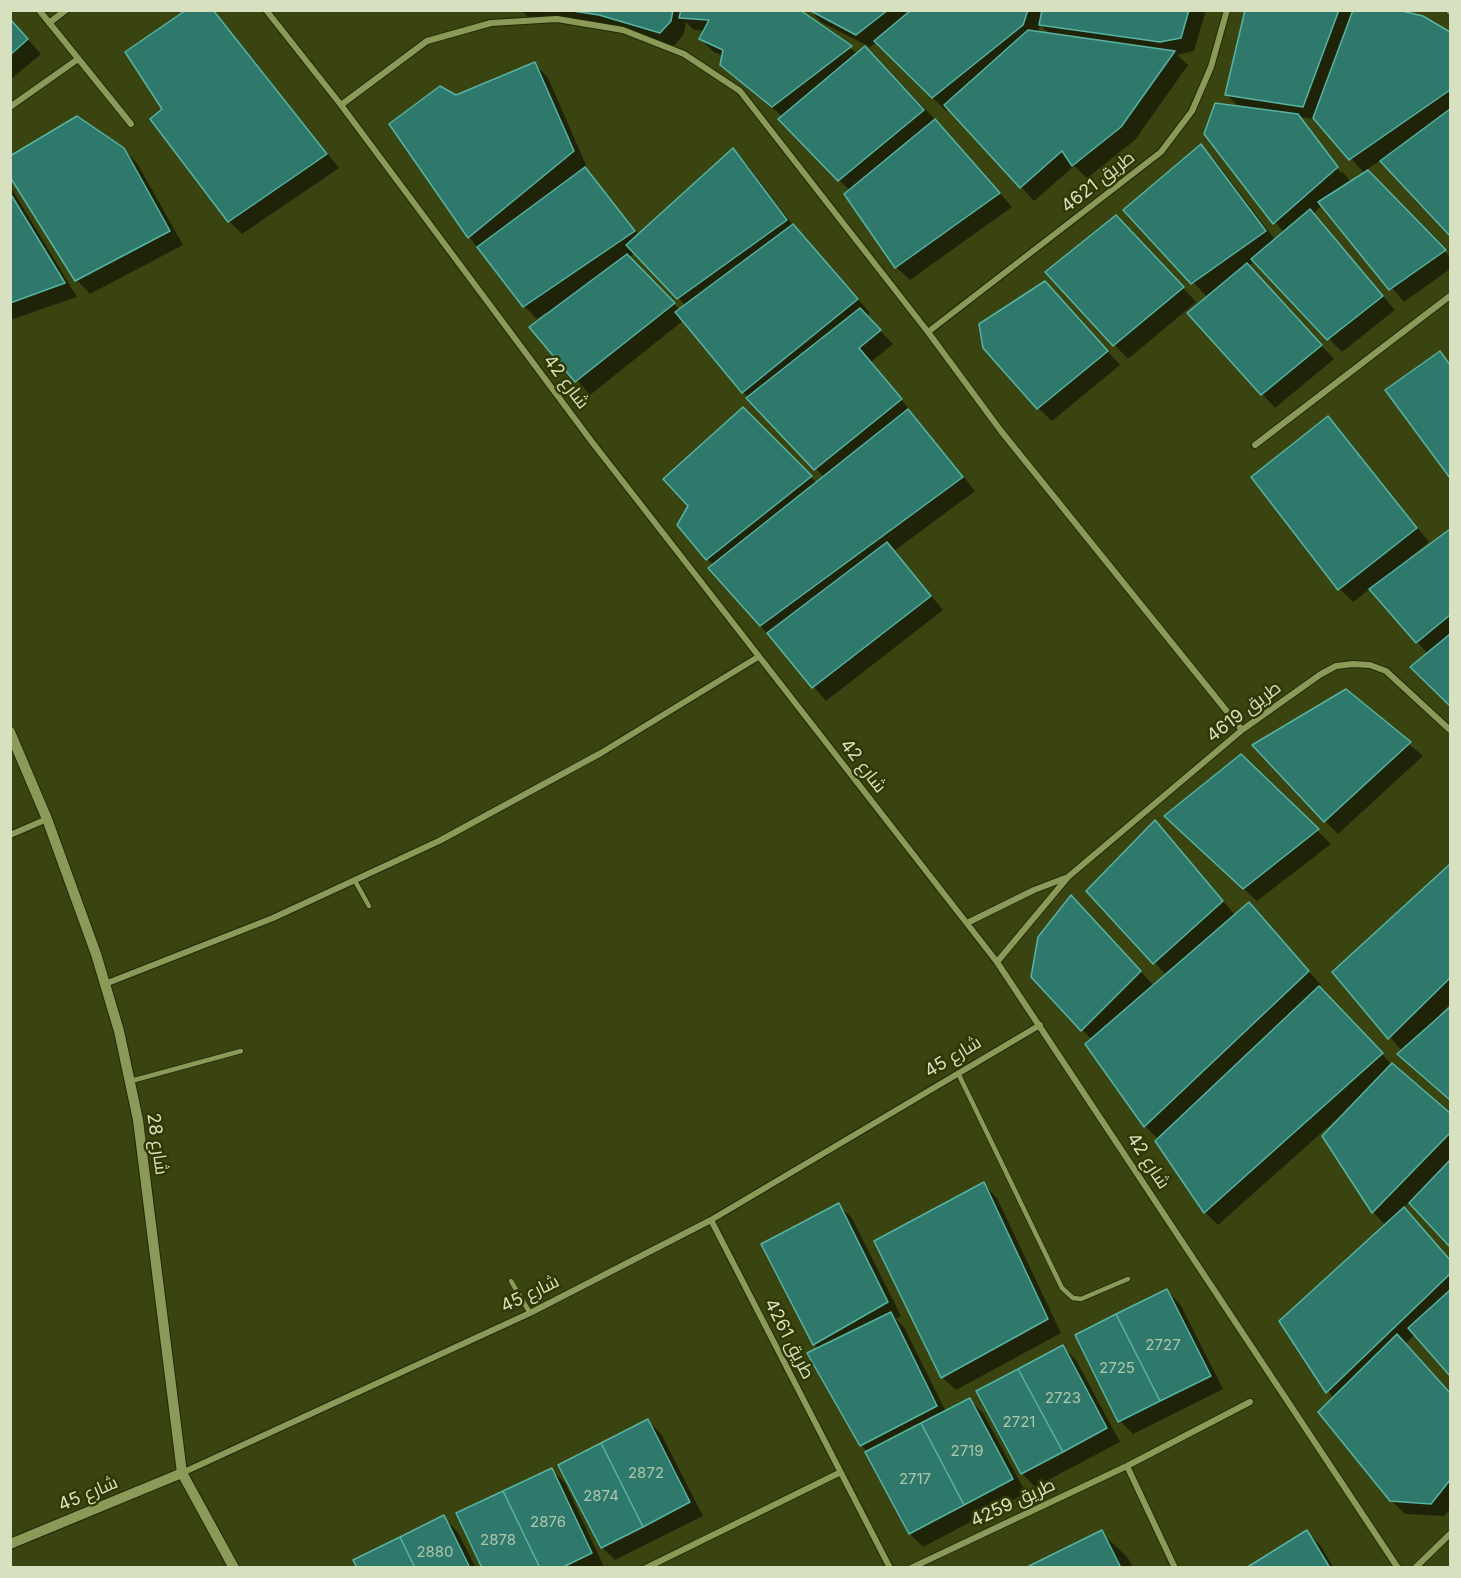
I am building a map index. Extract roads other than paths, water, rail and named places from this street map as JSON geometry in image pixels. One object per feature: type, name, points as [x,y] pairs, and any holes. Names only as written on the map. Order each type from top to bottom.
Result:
[{"type":"street","points":[[39,10],[131,124]]},
{"type":"street","points":[[49,23],[66,10]]},
{"type":"street","name":"شارع 42","points":[[267,10],[341,105],[592,442],[997,962],[1398,1568]]},
{"type":"street","name":"طريق 4621","points":[[928,332],[1161,152],[1192,111],[1211,67],[1227,10]]},
{"type":"street","points":[[341,105],[427,41],[491,23],[557,19],[622,30],[684,54],[740,91],[928,332],[1001,431],[1242,730]]},
{"type":"street","points":[[10,107],[78,58]]},
{"type":"street","points":[[1255,445],[1450,296]]},
{"type":"street","points":[[105,984],[242,931],[449,835],[601,753],[758,657]]},
{"type":"street","name":"طريق 4619","points":[[997,962],[1068,877],[1242,730],[1321,674],[1336,666],[1370,665],[1386,671],[1450,730]]},
{"type":"street","name":"شارع 28","points":[[10,732],[47,819],[105,984],[131,1081],[182,1473],[234,1568]]},
{"type":"street","points":[[10,835],[47,819]]},
{"type":"street","name":"طريق 4619","points":[[967,923],[1025,894],[1068,877]]},
{"type":"street","name":"شارع 45","points":[[10,1544],[182,1473],[530,1313],[711,1220],[1040,1025]]},
{"type":"street","name":"طريق 4261","points":[[711,1220],[839,1473],[890,1568]]},
{"type":"street","name":"طريق 4259","points":[[911,1568],[1127,1466],[1250,1402]]},
{"type":"street","points":[[1127,1466],[1175,1568]]},
{"type":"street","points":[[646,1568],[839,1473]]},
{"type":"street","points":[[1416,1568],[1450,1534]]},
{"type":"lane","points":[[355,880],[369,906]]},
{"type":"lane","points":[[131,1081],[241,1052]]},
{"type":"lane","points":[[958,1073],[1062,1288],[1073,1298],[1081,1299],[1128,1279]]},
{"type":"lane","points":[[511,1281],[530,1313]]}]
